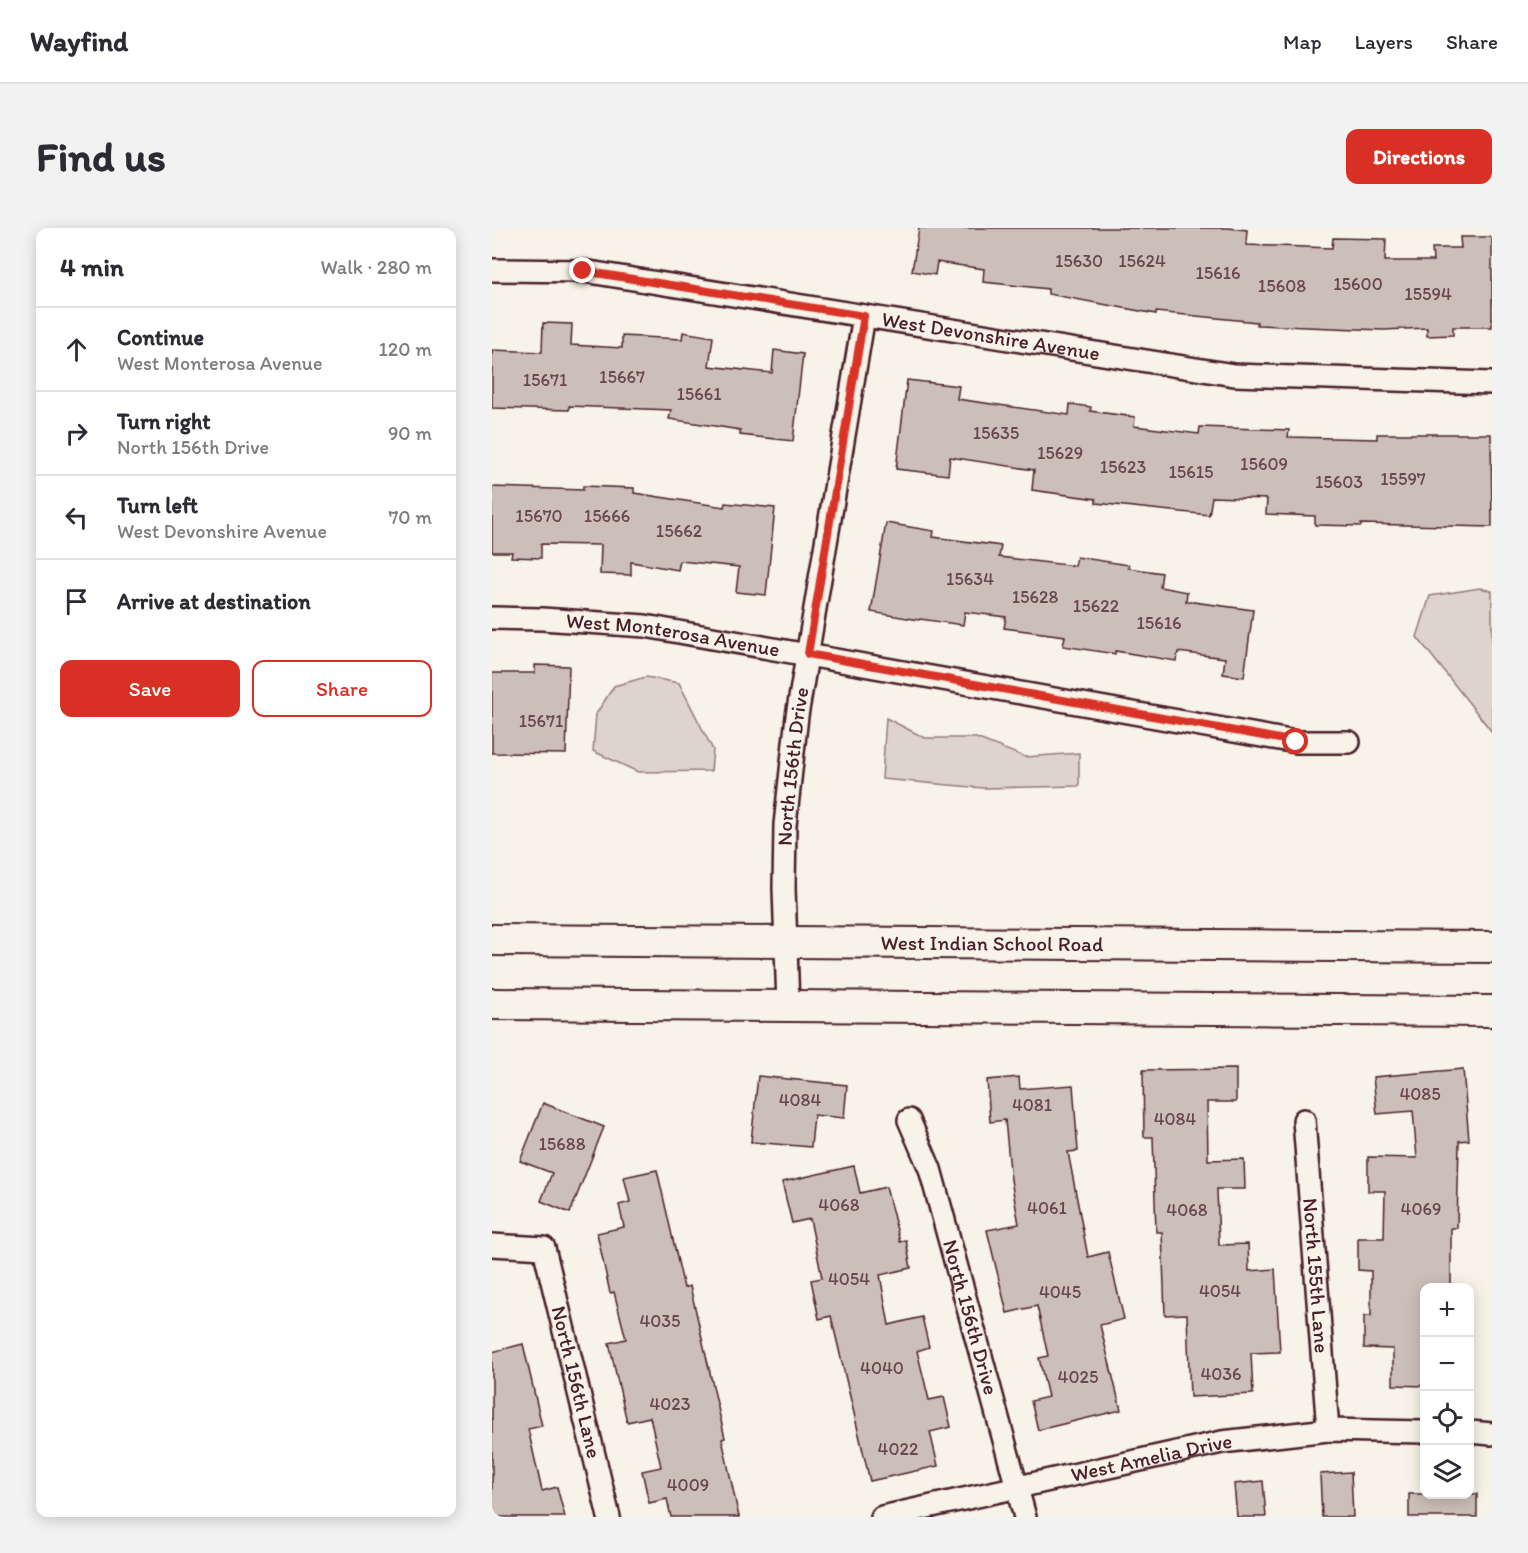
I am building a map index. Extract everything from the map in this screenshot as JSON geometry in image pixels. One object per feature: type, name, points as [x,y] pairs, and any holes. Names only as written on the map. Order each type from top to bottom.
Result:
[{"type":"main road","name":"West Indian School Road","points":[[492,940],[1492,946]]},
{"type":"main road","points":[[492,1004],[1492,1011]]},
{"type":"street","name":"West Devonshire Avenue","points":[[492,270],[583,271],[1234,375],[1492,383]]},
{"type":"street","name":"North 156th Drive","points":[[788,1006],[784,863],[787,793],[797,716],[864,316]]},
{"type":"street","name":"West Monterosa Avenue","points":[[492,618],[645,626],[1296,742],[1349,742]]},
{"type":"street","name":"North 156th Drive","points":[[909,1120],[930,1169],[1024,1517]]},
{"type":"street","name":"North 155th Lane","points":[[1304,1120],[1328,1430]]},
{"type":"street","name":"North 156th Lane","points":[[492,1245],[544,1248],[609,1517]]},
{"type":"street","name":"West Amelia Drive","points":[[882,1517],[1222,1442],[1328,1430],[1420,1432]]},
{"type":"street","points":[[1474,1432],[1492,1434]]},
{"type":"shaded area","points":[[1480,588],[1492,591],[1492,732],[1417,637],[1430,596]]},
{"type":"shaded area","points":[[646,677],[679,683],[713,750],[711,771],[638,772],[593,751],[596,714],[614,686]]},
{"type":"shaded area","points":[[886,718],[925,738],[976,738],[1025,757],[1079,753],[1079,786],[983,788],[882,779]]},
{"type":"building","points":[[919,228],[1228,228],[1247,230],[1246,245],[1332,248],[1333,238],[1386,239],[1385,261],[1433,261],[1432,248],[1461,248],[1460,237],[1492,237],[1492,327],[1453,327],[1453,335],[1427,336],[1427,328],[1383,330],[1257,325],[1257,322],[1156,312],[1156,314],[1048,294],[1048,289],[983,282],[984,269],[937,262],[935,275],[912,271]]},
{"type":"building","points":[[543,323],[572,324],[571,345],[622,348],[622,336],[682,339],[683,332],[713,337],[709,366],[772,373],[774,350],[803,354],[793,441],[740,435],[740,430],[669,419],[671,410],[569,406],[569,410],[492,408],[492,350],[542,352]]},
{"type":"building","points":[[907,380],[959,386],[957,399],[1069,415],[1070,404],[1091,407],[1090,411],[1135,417],[1134,426],[1199,434],[1200,427],[1289,430],[1288,437],[1377,439],[1377,434],[1491,434],[1492,527],[1315,525],[1315,516],[1266,514],[1267,499],[1212,497],[1209,515],[1096,503],[1096,499],[1032,490],[1034,470],[950,457],[948,475],[896,469]]},
{"type":"building","points":[[583,486],[634,488],[634,493],[724,507],[725,503],[775,508],[766,595],[736,592],[739,567],[680,561],[678,570],[631,562],[631,575],[600,574],[601,545],[541,544],[541,558],[511,557],[512,552],[492,552],[492,487],[583,490]]},
{"type":"building","points":[[886,523],[934,531],[933,537],[1001,546],[999,557],[1075,566],[1077,557],[1129,565],[1128,568],[1162,573],[1160,587],[1187,592],[1186,601],[1253,610],[1244,677],[1223,674],[1225,658],[1178,652],[1176,661],[1115,651],[1115,654],[1063,646],[1065,636],[1004,628],[1006,617],[965,612],[963,625],[871,612]]},
{"type":"building","points":[[535,665],[569,666],[566,754],[492,753],[492,673],[535,673]]},
{"type":"building","points":[[1236,1069],[1236,1102],[1207,1102],[1208,1160],[1244,1159],[1245,1189],[1217,1189],[1219,1245],[1248,1244],[1249,1271],[1275,1269],[1280,1352],[1251,1353],[1253,1394],[1190,1397],[1187,1314],[1165,1315],[1162,1232],[1156,1232],[1153,1137],[1144,1137],[1143,1070]]},
{"type":"building","points":[[1463,1069],[1469,1140],[1459,1141],[1457,1228],[1451,1228],[1451,1283],[1420,1283],[1420,1386],[1393,1385],[1393,1349],[1364,1348],[1364,1316],[1371,1316],[1371,1271],[1358,1270],[1358,1238],[1384,1238],[1385,1191],[1368,1191],[1368,1157],[1417,1158],[1413,1111],[1377,1114],[1373,1077]]},
{"type":"building","points":[[758,1076],[847,1085],[844,1118],[814,1115],[811,1147],[751,1142]]},
{"type":"building","points":[[1019,1077],[1020,1089],[1073,1085],[1078,1151],[1068,1152],[1088,1257],[1108,1252],[1124,1319],[1100,1325],[1121,1410],[1038,1430],[1031,1401],[1048,1397],[1039,1358],[1048,1356],[1037,1306],[1007,1313],[987,1230],[1019,1224],[1011,1180],[1005,1120],[990,1122],[987,1080]]},
{"type":"building","points":[[543,1103],[604,1127],[570,1213],[541,1201],[552,1173],[520,1161]]},
{"type":"building","points":[[854,1166],[860,1193],[886,1187],[900,1242],[906,1240],[911,1268],[880,1275],[889,1325],[922,1317],[929,1347],[917,1351],[929,1400],[944,1397],[951,1427],[930,1432],[938,1466],[870,1481],[831,1316],[819,1319],[811,1280],[822,1278],[810,1219],[792,1223],[782,1182]]},
{"type":"building","points":[[657,1170],[684,1288],[690,1286],[725,1438],[722,1439],[739,1517],[671,1517],[667,1499],[649,1503],[642,1471],[661,1467],[650,1417],[627,1422],[609,1343],[626,1339],[614,1292],[610,1293],[597,1233],[624,1227],[619,1205],[630,1202],[624,1177]]},
{"type":"building","points":[[523,1344],[542,1426],[528,1429],[542,1491],[557,1487],[565,1517],[492,1517],[492,1352]]},
{"type":"building","points":[[1351,1472],[1353,1517],[1322,1517],[1320,1474]]},
{"type":"building","points":[[1263,1481],[1266,1517],[1237,1517],[1234,1484]]},
{"type":"building","points":[[1409,1494],[1420,1494],[1420,1499],[1474,1499],[1474,1494],[1477,1494],[1477,1517],[1409,1517]]},
{"type":"route","points":[[583,271],[864,316],[808,654],[1296,742]]}]
